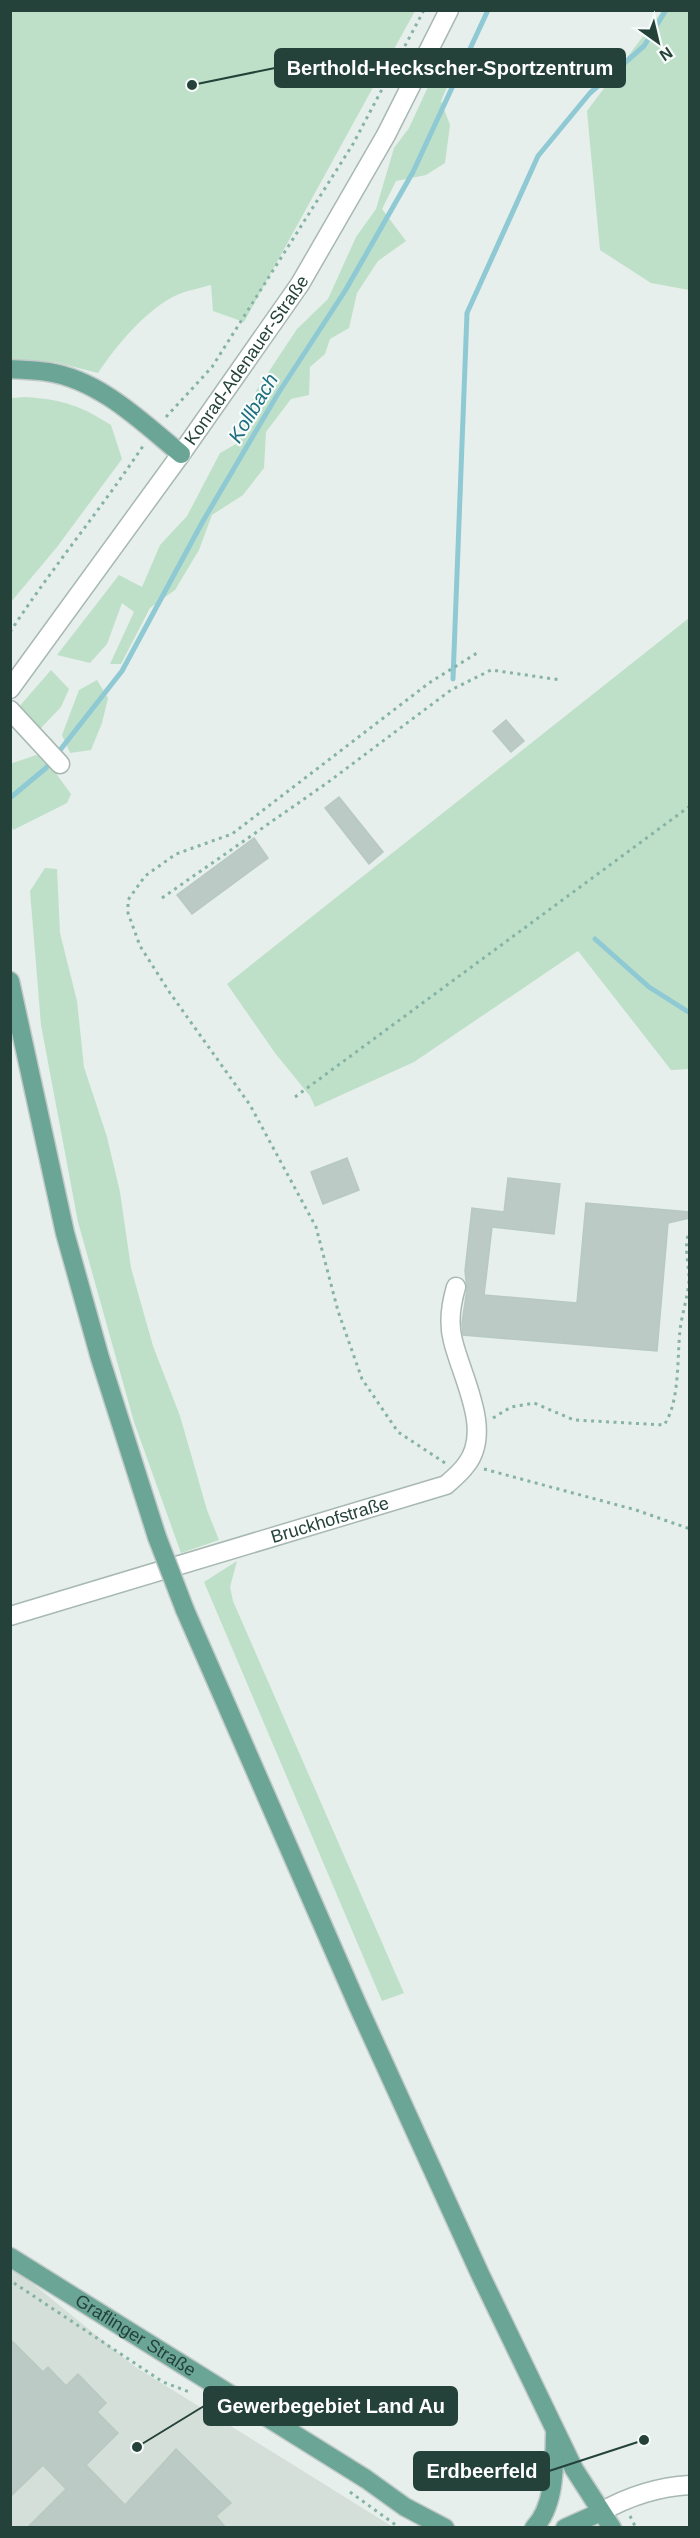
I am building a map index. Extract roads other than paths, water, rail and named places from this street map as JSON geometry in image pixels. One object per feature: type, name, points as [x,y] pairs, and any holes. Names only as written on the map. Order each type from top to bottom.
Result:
[{"type":"main road","points":[[11,370],[49,372],[85,383],[119,404],[182,454]]},
{"type":"main road","points":[[10,981],[65,1233],[100,1358],[157,1537],[184,1610],[434,2174],[555,2432],[574,2469],[612,2528]]},
{"type":"main road","name":"Graflinger Straße","points":[[12,2260],[366,2479],[405,2507],[445,2528]]},
{"type":"main road","points":[[534,2528],[546,2506],[553,2476],[555,2432]]},
{"type":"main road","points":[[565,2528],[601,2512]]},
{"type":"street","name":"Konrad-Adenauer-Straße","points":[[10,689],[182,454],[300,284],[386,135],[449,10]]},
{"type":"street","points":[[10,710],[48,748],[60,764]]},
{"type":"street","name":"Bruckhofstraße","points":[[10,1616],[446,1485],[467,1464],[476,1446],[479,1427],[452,1339],[450,1305],[456,1287]]},
{"type":"street","points":[[601,2512],[629,2496],[668,2486],[690,2485]]},
{"type":"waterway","name":"Kollbach","points":[[10,798],[46,768],[122,671],[203,521],[279,392],[345,291],[413,172],[488,10]]},
{"type":"waterway","points":[[453,679],[467,313],[538,156],[590,93],[644,46],[666,10]]},
{"type":"waterway","points":[[595,939],[649,987],[690,1013]]},
{"type":"place","name":"Berthold-Heckscher-Sportzentrum","points":[[192,85]]},
{"type":"place","name":"Erdbeerfeld","points":[[644,2440]]},
{"type":"place","name":"Gewerbegebiet Land Au","points":[[137,2447]]}]
